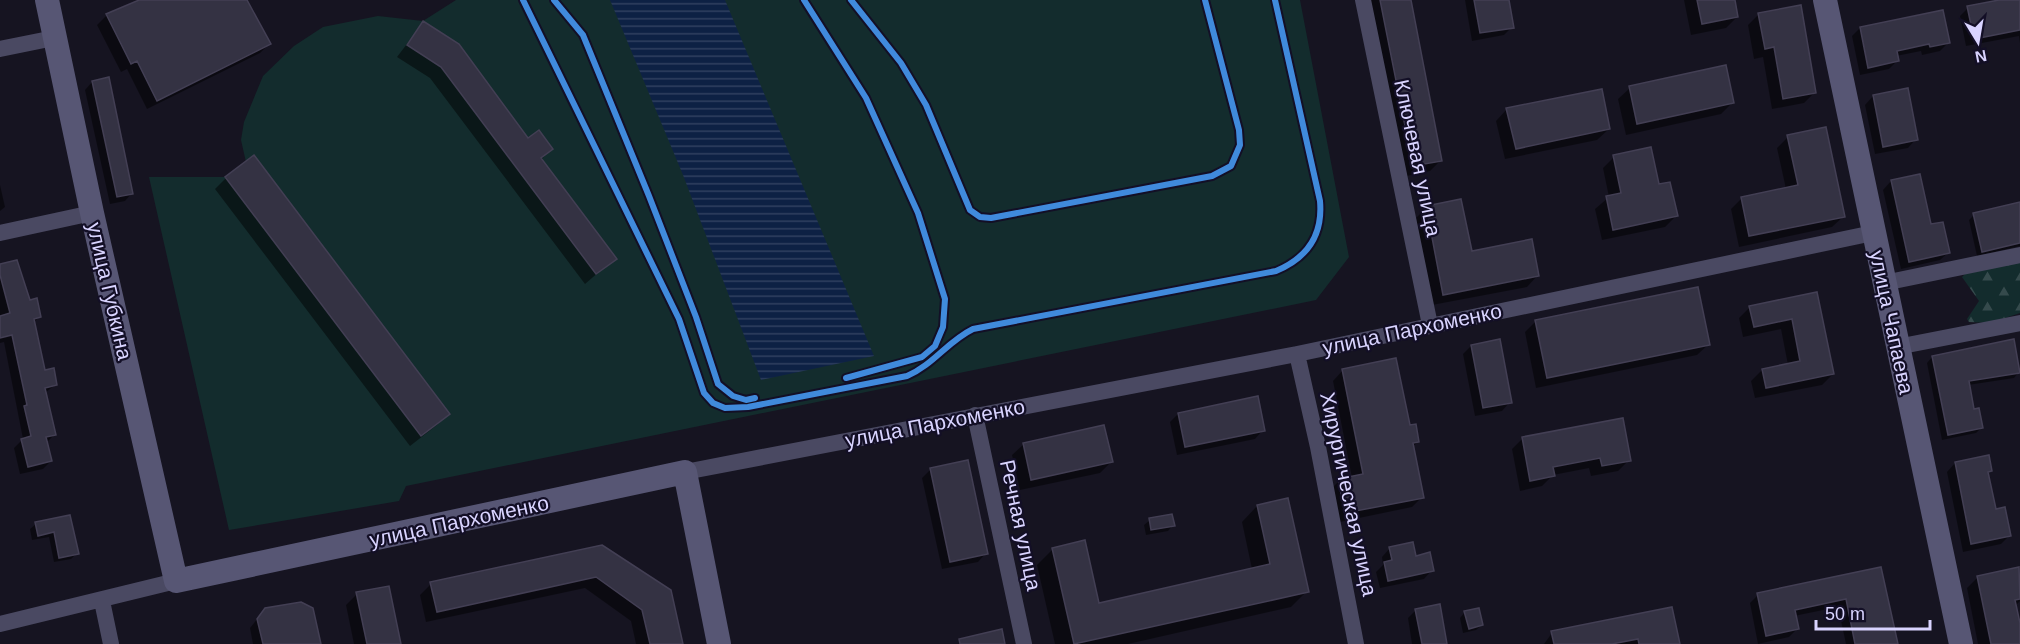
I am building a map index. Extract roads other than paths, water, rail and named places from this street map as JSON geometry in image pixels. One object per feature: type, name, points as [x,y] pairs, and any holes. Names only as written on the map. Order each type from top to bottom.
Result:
[{"type":"street","name":"улица Губкина","points":[[47,0],[92,213],[176,581]]},
{"type":"street","name":"Ключевая улица","points":[[1362,0],[1430,325]]},
{"type":"street","name":"улица Чапаева","points":[[1825,0],[1961,644]]},
{"type":"street","points":[[0,49],[54,38]]},
{"type":"street","points":[[0,232],[92,213]]},
{"type":"street","name":"улица Пархоменко","points":[[0,624],[102,601],[176,581],[685,472],[1297,354],[1873,233]]},
{"type":"street","points":[[1884,283],[2020,255]]},
{"type":"street","points":[[1897,347],[2020,323]]},
{"type":"street","name":"Хирургическая улица","points":[[1297,354],[1356,644]]},
{"type":"street","name":"Речная улица","points":[[975,415],[1023,644]]},
{"type":"street","points":[[685,472],[719,644]]},
{"type":"street","points":[[102,601],[111,644]]},
{"type":"water","points":[[610,0],[725,0],[874,356],[761,380],[683,175]]}]
